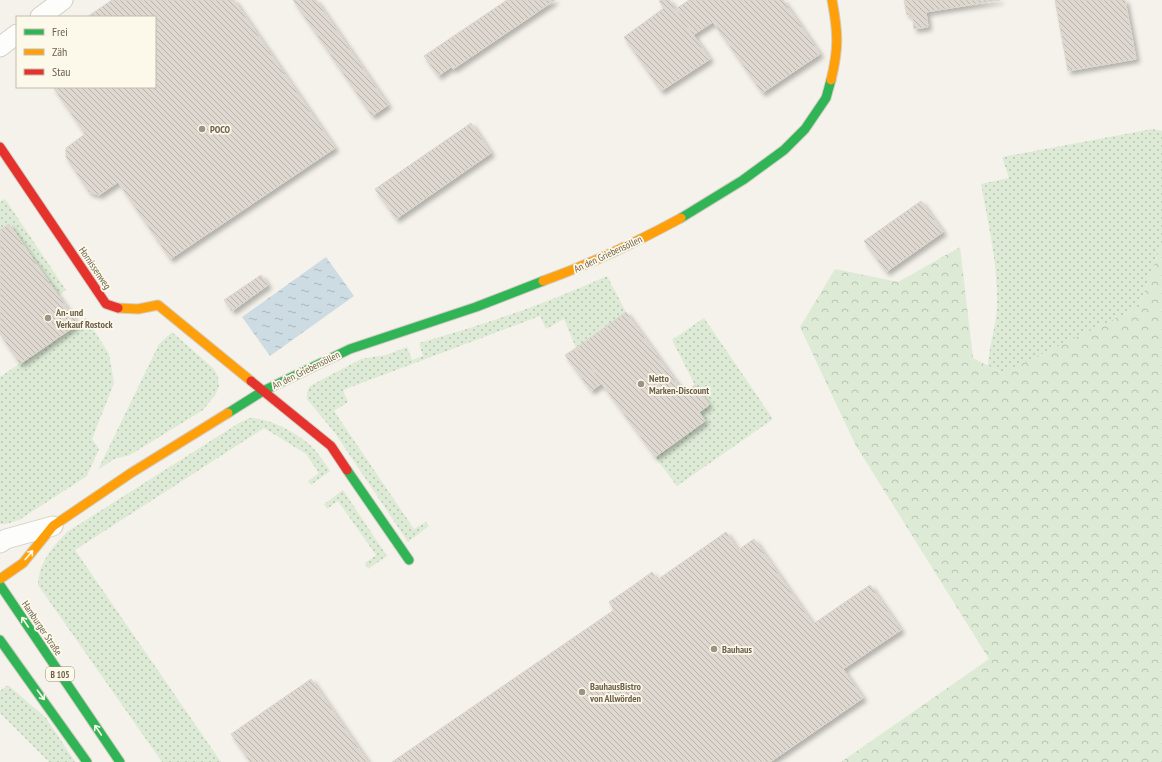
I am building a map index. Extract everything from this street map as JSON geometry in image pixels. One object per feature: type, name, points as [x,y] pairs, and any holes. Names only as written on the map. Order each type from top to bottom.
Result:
[{"type":"street","points":[[41,16],[63,0]]},
{"type":"street","name":"An den Griebensöllen","points":[[0,579],[23,563],[54,526],[131,473],[263,391],[350,349],[476,307],[568,272],[659,230],[700,207],[743,180],[784,150],[806,129],[826,98],[837,57],[838,32],[832,0]]},
{"type":"street","points":[[0,47],[16,35]]},
{"type":"street","name":"Hornissenweg","points":[[0,147],[106,304],[121,310],[140,310],[158,305],[263,391]]},
{"type":"street","name":"An den Griebensöllen","points":[[263,391],[331,446],[409,560]]},
{"type":"street","name":"An den Griebensöllen","points":[[0,543],[6,538],[54,526]]},
{"type":"street","name":"Hamburger Straße","points":[[0,585],[120,762]]},
{"type":"street","name":"B 105","points":[[0,640],[87,762]]},
{"type":"green space","points":[[1152,129],[1162,131],[1162,243],[1139,307],[1012,370],[1002,373],[988,366],[997,308],[997,284],[992,241],[981,184],[1009,178],[1002,157]]},
{"type":"green space","points":[[5,199],[66,290],[58,296],[10,224],[0,230],[0,202]]},
{"type":"green space","points":[[1162,243],[1162,762],[841,762],[989,659],[855,444],[800,327],[835,269],[898,282],[960,247],[973,358],[1002,373],[1139,307]]},
{"type":"green space","points":[[607,276],[626,312],[576,348],[564,319],[546,329],[540,316],[343,390],[348,402],[334,411],[414,529],[426,522],[429,526],[408,542],[335,433],[307,399],[307,392],[310,386],[361,359],[386,355],[407,347],[412,360],[423,356],[419,343],[514,313],[561,296]]},
{"type":"green space","points":[[86,318],[109,354],[114,383],[92,439],[99,449],[87,476],[19,520],[6,524],[0,524],[0,377]]},
{"type":"green space","points":[[704,318],[773,419],[677,486],[655,457],[705,421],[699,412],[709,404],[695,385],[672,340]]},
{"type":"green space","points":[[172,332],[214,369],[218,377],[219,386],[216,394],[203,410],[130,455],[114,459],[98,470],[159,344]]},
{"type":"green space","points":[[250,418],[265,420],[281,426],[297,435],[312,447],[330,471],[311,485],[308,481],[319,473],[306,454],[264,428],[75,550],[221,762],[162,762],[38,585],[41,569],[47,556],[67,532],[239,423]]},
{"type":"green space","points":[[343,490],[387,556],[368,569],[365,563],[376,555],[338,501],[327,509],[324,504]]},
{"type":"green space","points":[[8,685],[46,718],[75,762],[49,762],[0,713],[0,691]]},
{"type":"water","points":[[326,257],[354,296],[270,356],[242,317]]},
{"type":"building","name":"POCO","points":[[112,0],[234,0],[335,148],[170,259],[118,182],[99,195],[89,192],[66,157],[66,148],[85,134],[54,88],[156,88],[156,16],[88,16]]},
{"type":"building","points":[[293,0],[316,0],[388,105],[372,116]]},
{"type":"building","points":[[507,0],[555,0],[453,69],[451,67],[438,76],[424,56]]},
{"type":"building","points":[[669,0],[710,59],[661,91],[624,37],[664,8],[659,1]]},
{"type":"building","points":[[689,0],[783,0],[820,54],[762,93],[713,22],[693,35],[676,9]]},
{"type":"building","points":[[904,0],[1000,0],[926,12],[928,27],[914,29],[912,14],[907,15]]},
{"type":"building","points":[[1055,0],[1125,0],[1136,59],[1068,71]]},
{"type":"building","points":[[471,123],[491,153],[396,219],[375,189]]},
{"type":"building","points":[[921,201],[943,232],[886,272],[864,241]]},
{"type":"building","points":[[9,224],[78,324],[20,364],[0,334],[0,230]]},
{"type":"building","points":[[261,275],[268,285],[232,311],[224,300]]},
{"type":"building","name":"Netto Marken-Discount","points":[[626,312],[684,393],[695,385],[709,405],[699,412],[705,421],[655,457],[576,348]]},
{"type":"building","points":[[576,348],[602,383],[591,391],[565,355]]},
{"type":"building","name":"Bauhaus","points":[[726,532],[738,550],[754,539],[813,624],[870,585],[901,630],[843,669],[863,698],[770,762],[392,762],[614,610],[609,602],[652,572],[657,580]]},
{"type":"building","points":[[311,679],[368,762],[250,762],[231,734]]},
{"type":"traffic: fast","points":[[681,218],[743,180],[784,150],[805,129],[826,98],[831,80]]},
{"type":"traffic: fast","points":[[228,413],[263,391],[350,349],[476,307],[543,281]]},
{"type":"traffic: fast","points":[[347,470],[409,560]]},
{"type":"traffic: fast","points":[[0,585],[120,762]]},
{"type":"traffic: fast","points":[[0,640],[87,762]]},
{"type":"traffic: slow","points":[[831,80],[837,40],[836,22],[832,0]]},
{"type":"traffic: slow","points":[[543,281],[613,252],[681,218]]},
{"type":"traffic: slow","points":[[118,308],[138,309],[158,305],[251,381]]},
{"type":"traffic: slow","points":[[0,579],[23,563],[53,526],[131,473],[228,413]]},
{"type":"traffic: jam","points":[[0,147],[106,304],[118,308]]},
{"type":"traffic: jam","points":[[251,381],[331,446],[347,470]]},
{"type":"place","name":"POCO","points":[[202,129]]},
{"type":"place","name":"An- und Verkauf Rostock","points":[[48,318]]},
{"type":"place","name":"Netto Marken-Discount","points":[[641,384]]},
{"type":"place","name":"Bauhaus","points":[[714,649]]},
{"type":"place","name":"BauhausBistro von Allwörden","points":[[582,692]]}]
